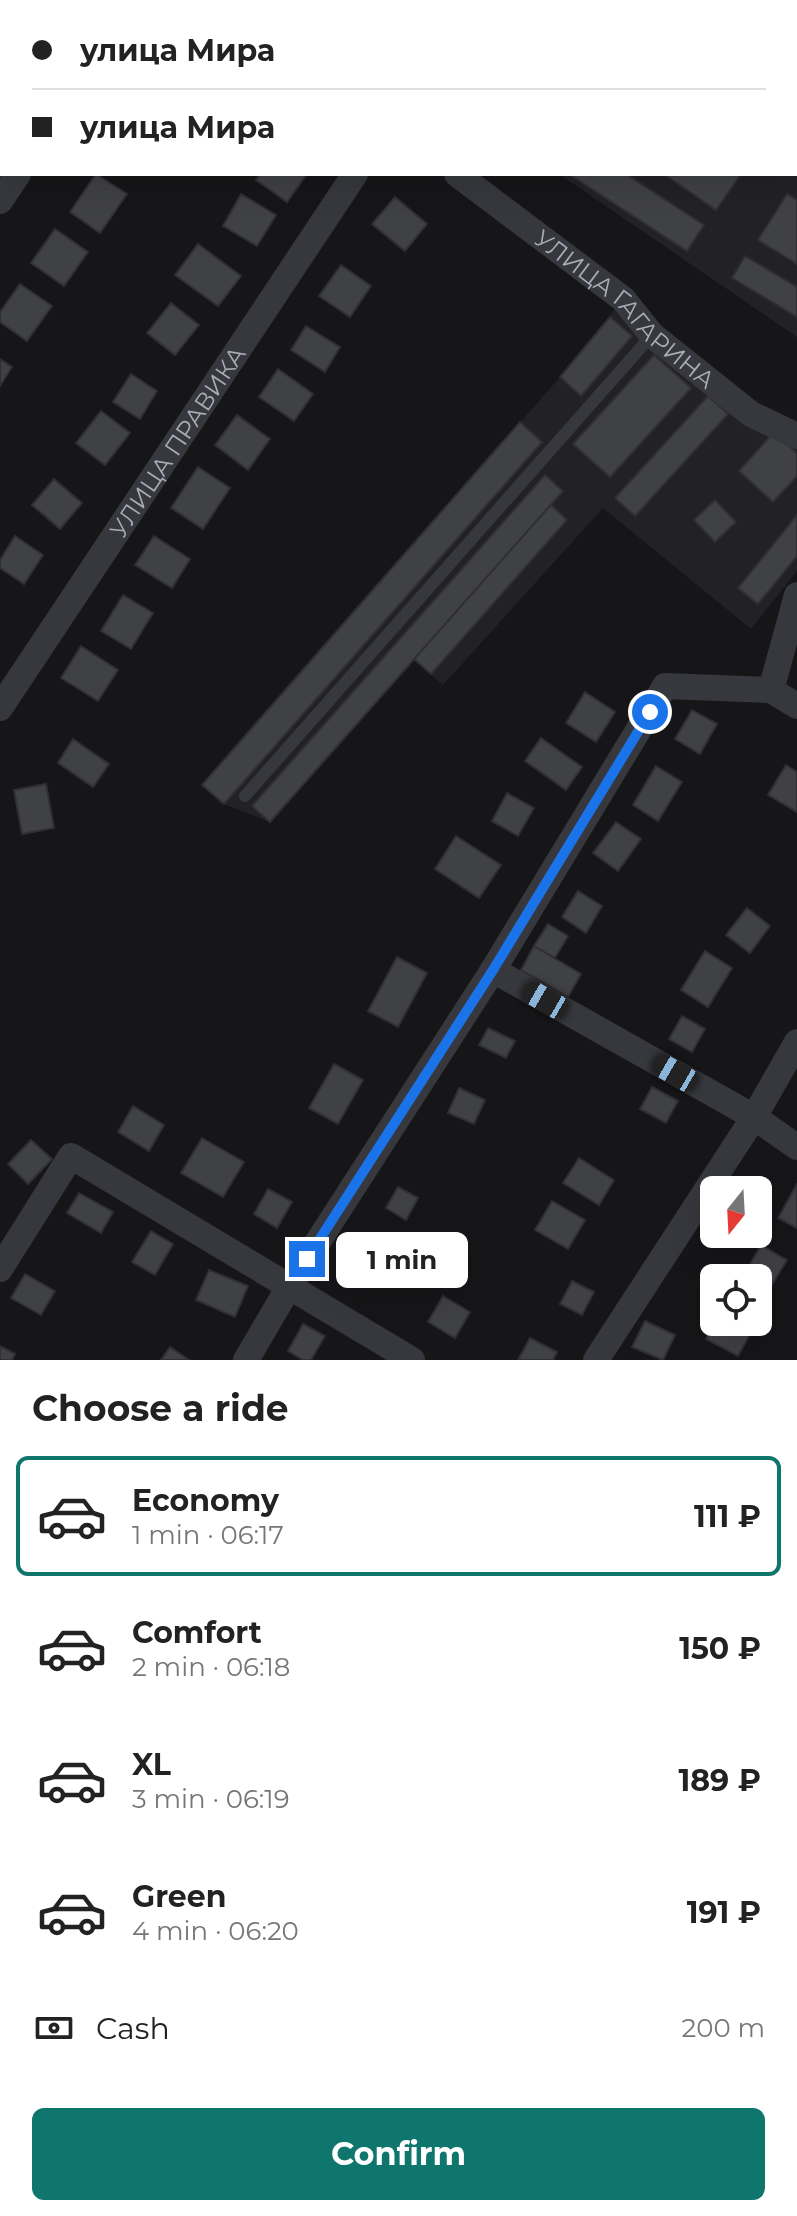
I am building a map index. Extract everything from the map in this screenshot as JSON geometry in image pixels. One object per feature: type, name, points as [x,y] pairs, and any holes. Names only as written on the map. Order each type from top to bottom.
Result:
[{"type":"street","points":[[0,201],[17,176]]},
{"type":"street","name":"УЛИЦА ПРАВИКА","points":[[0,708],[354,176]]},
{"type":"street","name":"УЛИЦА ГАГАРИНА","points":[[460,176],[623,299],[652,335],[751,414],[797,436]]},
{"type":"street","points":[[771,690],[797,595]]},
{"type":"street","points":[[246,1360],[290,1285],[493,970],[665,686],[771,690],[797,706]]},
{"type":"street","points":[[493,970],[754,1117],[797,1147]]},
{"type":"street","points":[[596,1360],[754,1117],[797,1042]]},
{"type":"street","points":[[0,1269],[71,1156],[412,1360]]},
{"type":"lane","points":[[245,796],[652,335]]},
{"type":"shaded area","points":[[562,176],[797,176],[797,337]]},
{"type":"shaded area","points":[[623,299],[797,436],[797,571],[751,629],[603,508],[443,685],[414,660],[270,822],[224,804],[202,785],[560,377]]},
{"type":"building","points":[[95,176],[127,194],[100,233],[70,212]]},
{"type":"building","points":[[259,176],[306,176],[287,202],[256,180]]},
{"type":"building","points":[[572,176],[629,176],[704,225],[687,251]]},
{"type":"building","points":[[667,176],[740,176],[716,210]]},
{"type":"building","points":[[241,194],[276,215],[257,246],[223,226]]},
{"type":"building","points":[[787,194],[797,200],[797,264],[758,240]]},
{"type":"building","points":[[395,197],[427,224],[405,251],[372,224]]},
{"type":"building","points":[[55,229],[88,252],[64,286],[31,263]]},
{"type":"building","points":[[198,244],[241,276],[218,306],[175,275]]},
{"type":"building","points":[[745,256],[797,287],[797,317],[732,278]]},
{"type":"building","points":[[341,265],[371,286],[350,317],[319,296]]},
{"type":"building","points":[[20,284],[52,306],[27,341],[0,322],[0,312]]},
{"type":"building","points":[[171,303],[199,325],[175,355],[147,333]]},
{"type":"building","points":[[610,317],[632,336],[581,396],[560,377]]},
{"type":"building","points":[[306,326],[340,347],[325,372],[291,350]]},
{"type":"building","points":[[654,355],[691,388],[610,477],[573,444]]},
{"type":"building","points":[[0,359],[12,367],[0,386]]},
{"type":"building","points":[[278,369],[313,394],[294,421],[259,397]]},
{"type":"building","points":[[131,374],[157,391],[140,419],[113,402]]},
{"type":"building","points":[[708,396],[728,414],[635,516],[615,498]]},
{"type":"building","points":[[101,411],[130,433],[105,465],[76,443]]},
{"type":"building","points":[[237,415],[270,439],[248,470],[215,445]]},
{"type":"building","points":[[520,422],[542,442],[224,804],[202,785]]},
{"type":"building","points":[[774,432],[797,453],[797,476],[773,502],[739,471]]},
{"type":"building","points":[[198,467],[230,488],[203,529],[171,508]]},
{"type":"building","points":[[545,475],[563,491],[270,822],[252,806]]},
{"type":"building","points":[[54,479],[82,503],[60,529],[32,505]]},
{"type":"building","points":[[715,500],[736,522],[715,542],[694,520]]},
{"type":"building","points":[[551,505],[567,520],[431,674],[414,659]]},
{"type":"building","points":[[797,515],[797,556],[758,604],[738,588]]},
{"type":"building","points":[[15,536],[43,555],[24,584],[0,568],[0,560]]},
{"type":"building","points":[[154,536],[190,559],[172,588],[135,565]]},
{"type":"building","points":[[123,595],[153,613],[131,649],[101,631]]},
{"type":"building","points":[[81,646],[118,670],[98,701],[61,678]]},
{"type":"building","points":[[585,692],[615,712],[596,742],[566,723]]},
{"type":"building","points":[[692,710],[717,724],[700,754],[675,739]]},
{"type":"building","points":[[541,738],[582,767],[566,790],[525,761]]},
{"type":"building","points":[[73,739],[109,764],[93,787],[58,763]]},
{"type":"building","points":[[786,765],[797,772],[797,812],[768,795]]},
{"type":"building","points":[[656,766],[682,782],[658,821],[633,805]]},
{"type":"building","points":[[46,784],[54,828],[22,834],[14,790]]},
{"type":"building","points":[[507,793],[534,808],[518,836],[492,821]]},
{"type":"building","points":[[616,822],[641,839],[618,871],[593,853]]},
{"type":"building","points":[[456,836],[501,865],[479,898],[435,869]]},
{"type":"building","points":[[578,891],[602,906],[586,933],[562,917]]},
{"type":"building","points":[[747,908],[770,926],[750,953],[726,935]]},
{"type":"building","points":[[548,924],[568,936],[555,958],[534,946]]},
{"type":"building","points":[[534,946],[581,974],[568,997],[521,970]]},
{"type":"building","points":[[705,951],[732,968],[708,1007],[681,990]]},
{"type":"building","points":[[397,957],[427,973],[398,1027],[368,1011]]},
{"type":"building","points":[[682,1016],[705,1029],[692,1052],[669,1039]]},
{"type":"building","points":[[488,1028],[515,1041],[506,1058],[479,1045]]},
{"type":"building","points":[[334,1064],[363,1080],[338,1124],[309,1108]]},
{"type":"building","points":[[652,1087],[678,1101],[666,1123],[640,1109]]},
{"type":"building","points":[[459,1088],[485,1100],[474,1124],[448,1113]]},
{"type":"building","points":[[133,1106],[164,1125],[149,1151],[118,1132]]},
{"type":"building","points":[[202,1138],[244,1162],[223,1197],[181,1173]]},
{"type":"building","points":[[31,1140],[52,1159],[28,1184],[8,1164]]},
{"type":"building","points":[[579,1158],[614,1180],[599,1205],[563,1183]]},
{"type":"building","points":[[797,1184],[797,1228],[778,1218]]},
{"type":"building","points":[[398,1187],[418,1198],[406,1220],[386,1208]]},
{"type":"building","points":[[268,1189],[292,1202],[277,1228],[254,1214]]},
{"type":"building","points":[[79,1193],[113,1212],[101,1233],[67,1213]]},
{"type":"building","points":[[552,1201],[585,1220],[568,1249],[535,1230]]},
{"type":"building","points":[[151,1231],[173,1244],[155,1275],[132,1262]]},
{"type":"building","points":[[361,1247],[389,1260],[377,1286],[349,1272]]},
{"type":"building","points":[[759,1248],[766,1248],[787,1260],[772,1285],[772,1264],[750,1264]]},
{"type":"building","points":[[209,1270],[248,1286],[235,1317],[196,1300]]},
{"type":"building","points":[[25,1274],[55,1291],[41,1315],[11,1298]]},
{"type":"building","points":[[572,1281],[594,1292],[582,1315],[560,1304]]},
{"type":"building","points":[[443,1296],[470,1312],[455,1338],[428,1322]]},
{"type":"building","points":[[645,1321],[675,1335],[663,1360],[632,1347]]},
{"type":"building","points":[[303,1324],[325,1336],[311,1360],[303,1360],[288,1351]]},
{"type":"building","points":[[708,1336],[749,1336],[738,1356],[706,1339]]},
{"type":"building","points":[[530,1338],[557,1352],[553,1360],[518,1360]]},
{"type":"building","points":[[0,1346],[15,1354],[12,1360],[0,1360]]},
{"type":"building","points":[[170,1347],[189,1360],[161,1360]]},
{"type":"route","points":[[307,1259],[493,970],[650,712]]}]
